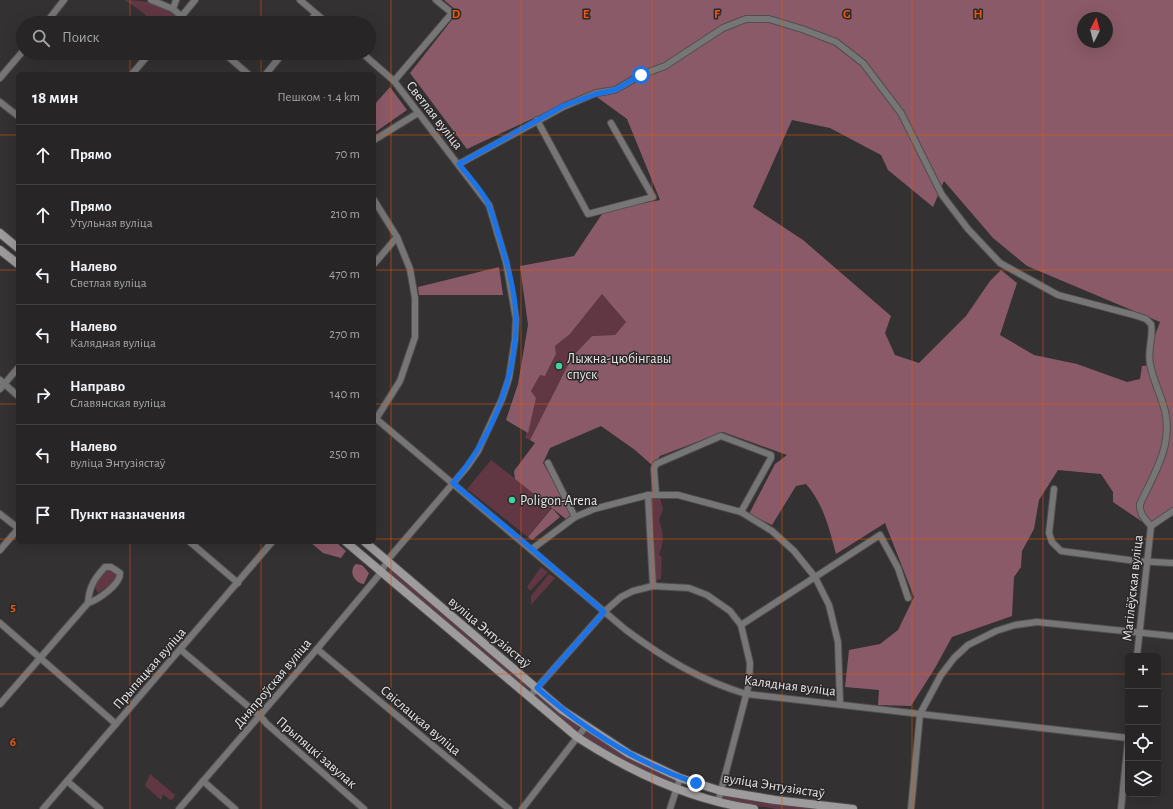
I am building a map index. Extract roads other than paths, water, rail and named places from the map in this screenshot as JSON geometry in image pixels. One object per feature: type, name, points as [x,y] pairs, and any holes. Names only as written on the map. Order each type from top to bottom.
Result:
[{"type":"street","points":[[51,16],[64,0]]},
{"type":"street","points":[[151,0],[173,9],[181,16],[195,0]]},
{"type":"street","points":[[173,9],[176,0]]},
{"type":"street","points":[[300,0],[318,16]]},
{"type":"street","points":[[394,81],[452,13],[436,0]]},
{"type":"street","points":[[459,164],[563,106],[596,94],[615,90],[641,75],[665,66],[723,28],[746,19],[758,18],[802,29],[836,42],[863,63],[901,113],[942,195],[968,229],[1000,263],[1058,295],[1134,315],[1146,319],[1151,324],[1152,328],[1148,351],[1150,365],[1165,410],[1168,432],[1163,455],[1140,504],[1140,511],[1143,517],[1151,526]]},
{"type":"street","points":[[0,78],[16,59]]},
{"type":"street","points":[[134,72],[144,60]]},
{"type":"street","points":[[232,60],[246,72]]},
{"type":"street","points":[[268,72],[277,60]]},
{"type":"street","name":"Светлая вуліца","points":[[370,60],[394,81],[489,205],[506,262],[516,319],[515,339],[509,378],[502,399],[478,451],[388,561]]},
{"type":"street","points":[[0,102],[16,114]]},
{"type":"street","points":[[376,139],[418,113]]},
{"type":"street","points":[[537,120],[588,214],[653,197],[611,123]]},
{"type":"street","points":[[376,203],[397,237],[410,269],[414,293],[415,336],[400,381],[376,417]]},
{"type":"street","points":[[0,233],[16,246]]},
{"type":"street","points":[[376,262],[397,237]]},
{"type":"street","points":[[0,250],[16,262]]},
{"type":"street","points":[[16,370],[1,384],[16,395]]},
{"type":"street","name":"Калядная вуліца","points":[[376,419],[532,549],[604,612],[652,649],[688,672],[721,686],[746,694],[840,703],[1125,739]]},
{"type":"street","points":[[656,494],[654,469],[656,464],[721,436],[768,453],[771,458],[741,512]]},
{"type":"street","points":[[548,463],[575,517]]},
{"type":"street","points":[[1054,489],[1049,533],[1052,542],[1061,551],[1136,561],[1173,563]]},
{"type":"street","points":[[648,495],[653,586]]},
{"type":"street","points":[[532,549],[575,517],[594,509],[648,495],[678,495],[741,512],[772,531],[794,551],[815,577],[829,605],[838,642],[840,703]]},
{"type":"street","name":"Магілёўская вуліца","points":[[1137,653],[1151,526],[1173,511]]},
{"type":"street","points":[[0,514],[16,527]]},
{"type":"street","points":[[0,550],[16,531]]},
{"type":"street","points":[[741,625],[880,535],[898,568],[908,598]]},
{"type":"street","points":[[192,544],[238,583]]},
{"type":"street","name":"Прыпяцкая вуліца","points":[[43,809],[181,650],[270,544]]},
{"type":"street","name":"вуліца Энтузіястаў","points":[[348,544],[577,737],[636,772],[677,789],[718,802],[754,809]]},
{"type":"street","name":"вуліца Энтузіястаў","points":[[367,544],[562,710],[629,754],[680,778],[721,791],[775,800],[852,809]]},
{"type":"street","name":"Дняпроўская вуліца","points":[[179,809],[260,717],[388,561]]},
{"type":"street","points":[[0,704],[88,603],[103,596],[118,580],[120,573],[116,569],[105,567],[94,580],[90,586],[88,603]]},
{"type":"street","points":[[529,697],[604,612],[621,597],[633,590],[653,586],[675,586],[689,588],[707,595],[730,611],[741,625],[750,664],[749,684],[718,802]]},
{"type":"street","points":[[910,809],[920,714],[941,675],[954,658],[968,645],[996,631],[1015,625],[1037,622],[1173,636]]},
{"type":"street","points":[[0,623],[116,724]]},
{"type":"street","name":"Свіслацкая вуліца","points":[[317,649],[509,809]]},
{"type":"street","name":"Прыпяцкі завулак","points":[[181,650],[260,717],[364,809]]},
{"type":"street","points":[[522,809],[586,726]]},
{"type":"street","points":[[1121,809],[1126,761]]},
{"type":"street","points":[[670,809],[680,778]]},
{"type":"street","points":[[68,781],[100,809]]},
{"type":"street","points":[[203,781],[235,809]]},
{"type":"place","name":"Лыжна-цюбінгавы спуск","points":[[559,366]]},
{"type":"place","name":"Poligon-Arena","points":[[512,500]]}]
